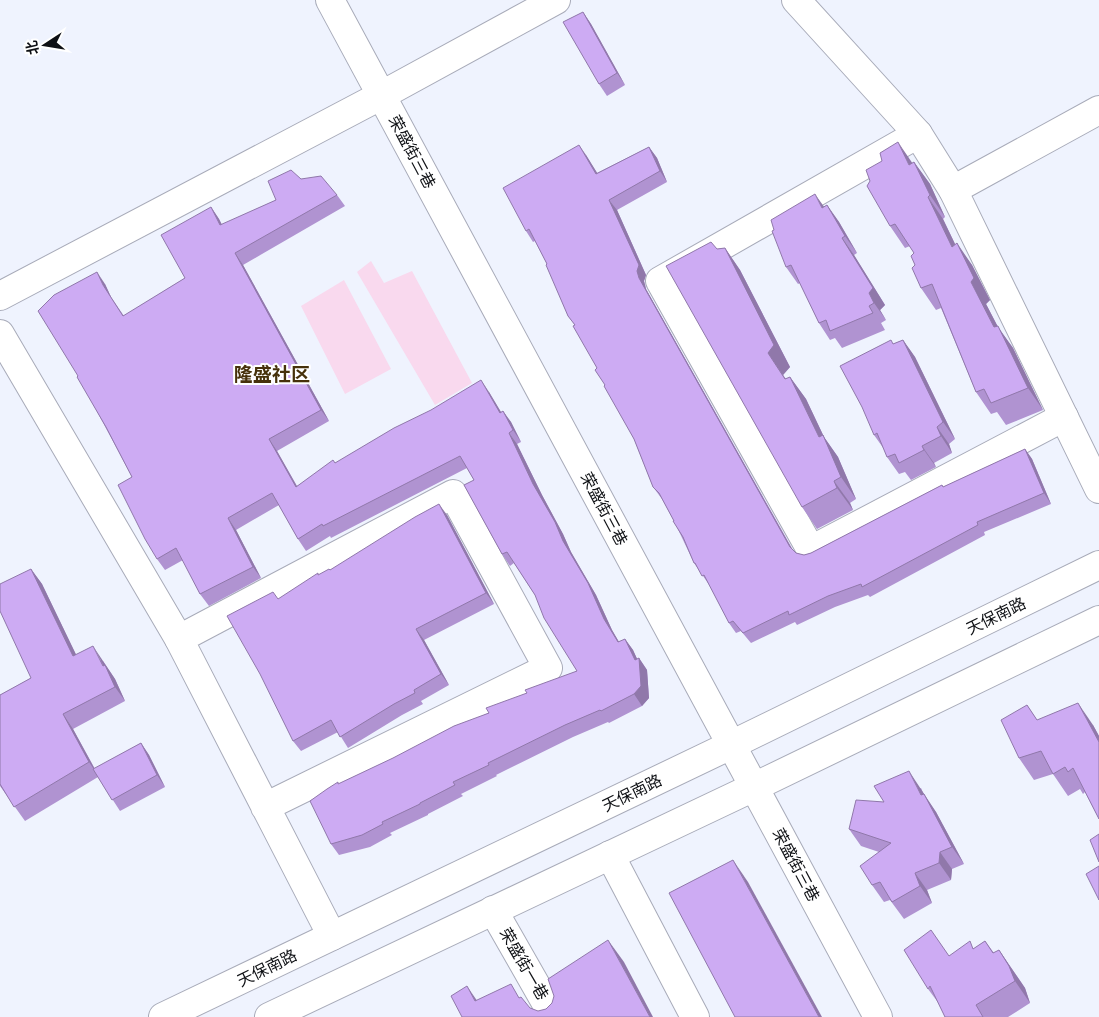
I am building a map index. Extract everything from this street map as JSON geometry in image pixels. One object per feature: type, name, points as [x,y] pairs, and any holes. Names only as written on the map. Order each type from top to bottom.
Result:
[{"type":"street","name":"荣盛街三巷","points":[[330,0],[878,1017]]},
{"type":"street","points":[[0,296],[382,95],[556,0]]},
{"type":"street","points":[[796,0],[918,134],[953,190],[1099,489]]},
{"type":"street","points":[[953,190],[1099,110]]},
{"type":"street","points":[[918,134],[660,281],[810,550],[1064,417]]},
{"type":"street","points":[[0,334],[179,639],[332,936]]},
{"type":"street","points":[[179,639],[453,494],[548,668],[265,807]]},
{"type":"street","name":"天保南路","points":[[163,1017],[732,745],[1099,565]]},
{"type":"street","points":[[270,1017],[754,787],[1099,620]]},
{"type":"street","points":[[610,855],[695,1017]]},
{"type":"street","name":"荣盛街一巷","points":[[494,910],[554,1017]]},
{"type":"shaded area","points":[[371,261],[384,283],[412,271],[472,383],[435,405],[357,272]]},
{"type":"shaded area","points":[[344,280],[391,369],[345,394],[301,306]]},
{"type":"building","points":[[583,12],[617,73],[599,84],[563,22]]},
{"type":"building","points":[[898,142],[909,165],[914,162],[930,195],[928,197],[952,247],[957,243],[974,278],[971,282],[994,327],[998,326],[1028,388],[991,403],[984,389],[976,392],[932,284],[921,288],[912,268],[915,265],[911,256],[914,253],[895,224],[890,226],[867,186],[870,181],[866,170],[882,161],[880,153]]},
{"type":"building","points":[[579,145],[596,174],[649,147],[660,171],[609,200],[639,265],[637,271],[639,278],[790,547],[796,553],[804,555],[811,553],[942,485],[943,487],[1025,449],[1044,493],[977,522],[978,525],[862,587],[861,584],[828,596],[789,615],[788,611],[743,633],[733,621],[729,623],[704,575],[702,576],[694,563],[683,537],[659,493],[653,487],[634,439],[595,370],[597,368],[573,326],[575,325],[568,316],[547,264],[529,229],[526,231],[503,188]]},
{"type":"building","points":[[291,170],[301,179],[321,176],[337,195],[235,253],[321,410],[269,439],[296,487],[333,460],[335,463],[481,380],[500,413],[503,411],[513,430],[509,433],[533,484],[588,583],[604,619],[618,642],[625,639],[635,660],[639,658],[641,686],[634,694],[601,711],[565,725],[488,763],[489,765],[453,782],[455,785],[382,822],[383,824],[362,835],[331,844],[310,801],[327,789],[338,782],[338,784],[393,758],[454,726],[489,713],[486,708],[527,693],[525,690],[577,671],[544,618],[535,595],[507,552],[502,554],[464,485],[474,480],[460,456],[323,526],[322,524],[298,539],[272,493],[228,518],[253,567],[200,594],[176,548],[157,559],[145,539],[118,485],[132,477],[78,376],[38,311],[54,295],[97,272],[123,316],[185,278],[161,235],[211,207],[220,225],[276,200],[268,181]]},
{"type":"building","points":[[815,194],[822,208],[827,205],[845,236],[842,238],[873,288],[869,293],[874,303],[869,306],[873,313],[830,331],[826,320],[819,323],[791,265],[786,267],[772,231],[774,230],[771,220]]},
{"type":"building","points":[[711,242],[717,249],[725,248],[774,345],[768,353],[785,379],[790,377],[819,437],[823,435],[841,477],[834,481],[837,488],[802,507],[666,266]]},
{"type":"building","points":[[891,340],[893,344],[903,340],[943,422],[937,427],[941,436],[922,446],[924,450],[899,463],[895,454],[887,457],[877,433],[874,435],[862,407],[840,366]]},
{"type":"building","points":[[439,504],[486,593],[416,629],[441,674],[414,690],[415,693],[340,737],[331,720],[293,741],[260,674],[227,616],[273,592],[278,599],[318,573],[318,575],[330,570]]},
{"type":"building","points":[[31,569],[73,656],[93,646],[103,666],[105,665],[115,687],[63,714],[89,762],[14,807],[0,784],[0,695],[31,678],[0,611],[0,584]]},
{"type":"building","points":[[1078,703],[1099,742],[1099,819],[1073,768],[1068,772],[1065,767],[1053,774],[1041,751],[1019,758],[1001,720],[1027,705],[1037,720]]},
{"type":"building","points":[[141,743],[157,775],[112,800],[93,769]]},
{"type":"building","points":[[909,771],[921,795],[924,794],[952,847],[940,852],[939,863],[915,873],[920,886],[892,902],[880,882],[872,885],[860,866],[891,843],[849,829],[856,800],[884,802],[874,786]]},
{"type":"building","points":[[1099,834],[1099,862],[1090,840]]},
{"type":"building","points":[[733,860],[819,1017],[735,1017],[669,893]]},
{"type":"building","points":[[1099,866],[1099,900],[1086,874]]},
{"type":"building","points":[[931,930],[949,956],[970,941],[973,949],[985,941],[993,953],[999,950],[1009,966],[1015,981],[976,1005],[983,1017],[945,1017],[930,986],[928,989],[904,950]]},
{"type":"building","points":[[608,940],[650,1017],[462,1017],[451,996],[467,986],[475,1001],[511,984],[519,998],[521,997],[530,1008],[538,1011],[546,1009],[552,1003],[554,996],[548,979]]},
{"type":"district","name":"隆盛社区","points":[[272,374]]}]
